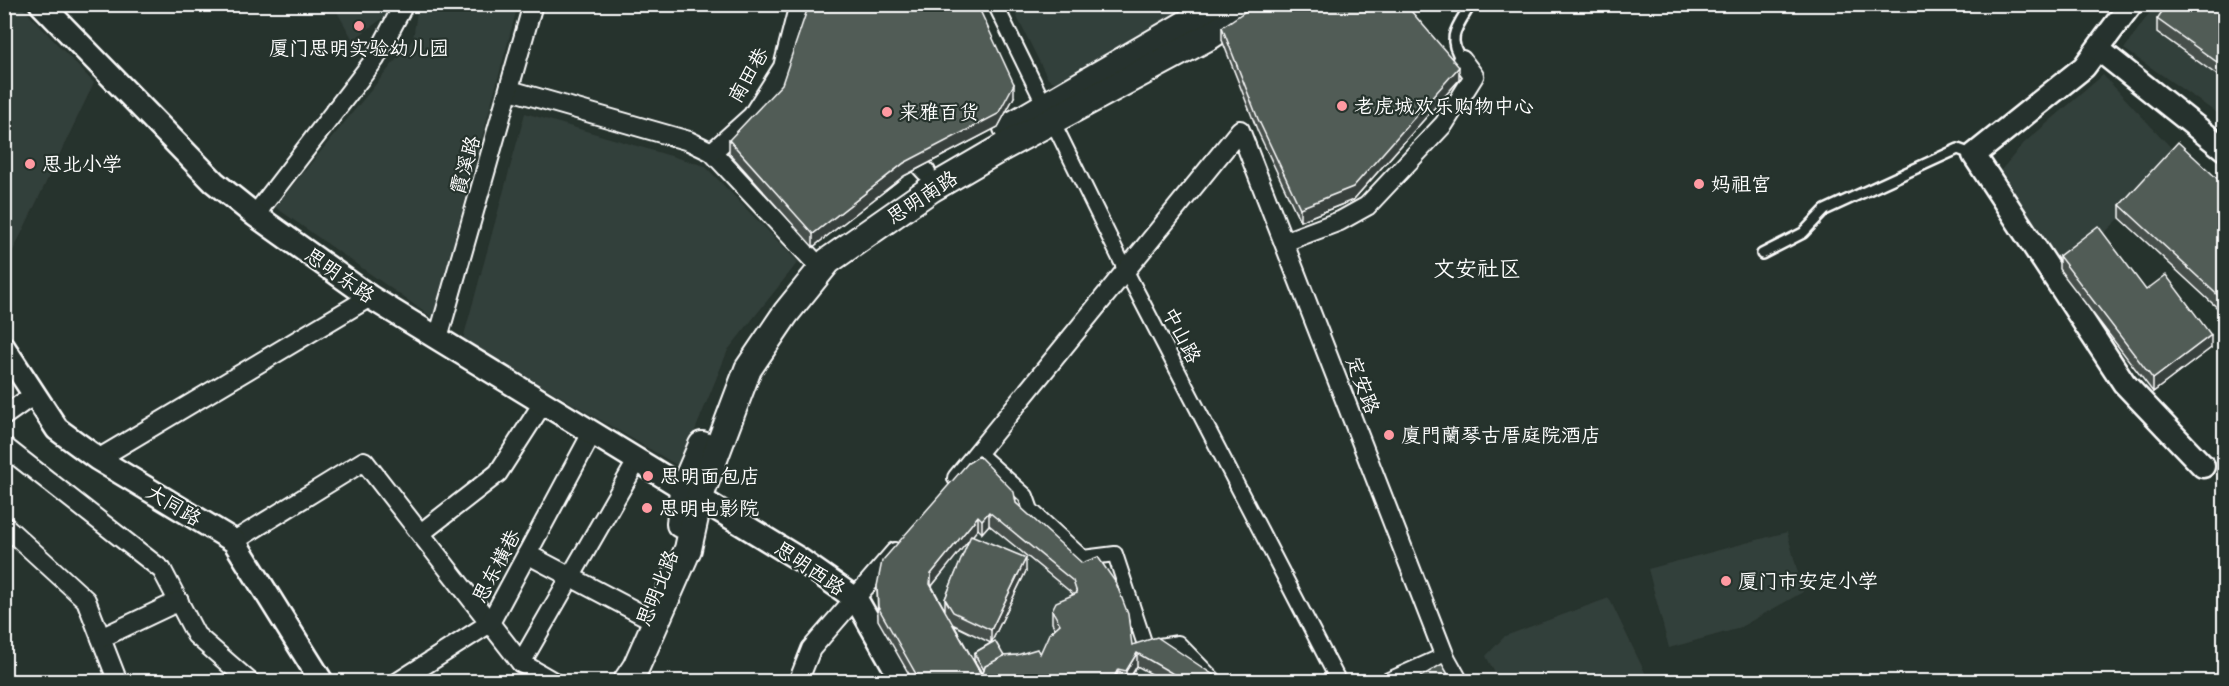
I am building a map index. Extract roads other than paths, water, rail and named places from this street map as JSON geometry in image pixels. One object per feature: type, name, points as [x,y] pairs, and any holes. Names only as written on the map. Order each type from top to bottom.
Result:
[{"type":"main road","name":"思明南路","points":[[691,494],[748,369],[786,313],[828,261],[931,189],[1003,147],[1050,113],[1220,4]]},
{"type":"main road","name":"思明南路","points":[[691,494],[737,360],[812,259],[926,172],[1209,36],[1258,4]]},
{"type":"main road","name":"思明北路","points":[[614,681],[647,617],[680,533],[691,494]]},
{"type":"main road","name":"思明北路","points":[[626,681],[636,667],[688,549],[691,494]]},
{"type":"street","name":"思明东路","points":[[41,4],[214,182],[255,215],[370,297],[691,494]]},
{"type":"street","points":[[255,215],[375,59],[404,4]]},
{"type":"street","name":"霞溪路","points":[[438,338],[533,4]]},
{"type":"street","name":"南田巷","points":[[711,152],[753,116],[783,67],[799,4]]},
{"type":"street","name":"中山路","points":[[995,4],[1126,271],[1339,681]]},
{"type":"street","points":[[2131,4],[2084,67],[1974,155],[2124,383],[2203,466]]},
{"type":"street","points":[[793,30],[824,64]]},
{"type":"street","points":[[2098,49],[2224,150]]},
{"type":"street","points":[[1284,242],[1340,221],[1367,206],[1399,175],[1444,124],[1474,76],[1462,60]]},
{"type":"street","points":[[510,90],[689,141],[711,152],[812,259]]},
{"type":"street","name":"定安路","points":[[1126,271],[1240,130],[1444,657],[1459,681]]},
{"type":"street","points":[[895,139],[926,172]]},
{"type":"street","points":[[947,490],[1126,271]]},
{"type":"street","points":[[98,459],[370,297]]},
{"type":"street","name":"大同路","points":[[4,348],[57,429],[98,459],[234,541],[322,681]]},
{"type":"street","points":[[4,416],[35,394]]},
{"type":"street","points":[[421,533],[498,473],[543,403]]},
{"type":"street","name":"思东横巷","points":[[398,681],[490,623],[592,433]]},
{"type":"street","points":[[4,446],[162,570],[196,635],[250,681]]},
{"type":"street","points":[[978,453],[1026,496],[1031,510],[1083,558],[1115,554],[1146,648],[1178,643],[1216,681]]},
{"type":"street","points":[[234,541],[364,460],[521,663],[554,681]]},
{"type":"street","points":[[521,663],[637,461]]},
{"type":"street","name":"思明西路","points":[[691,494],[799,559],[856,599],[903,681]]},
{"type":"street","points":[[4,525],[86,600],[118,681]]},
{"type":"street","points":[[798,681],[811,649],[909,535]]},
{"type":"street","points":[[527,554],[647,617]]},
{"type":"street","points":[[101,638],[178,601]]},
{"type":"street","points":[[1389,681],[1444,657]]},
{"type":"lane","points":[[1462,60],[1454,49],[1453,39],[1471,4]]},
{"type":"lane","points":[[1762,254],[1803,233],[1826,210],[1958,149],[1974,155]]},
{"type":"place","name":"厦门思明实验幼儿园","points":[[359,26]]},
{"type":"place","name":"老虎城欢乐购物中心","points":[[1342,106]]},
{"type":"place","name":"来雅百货","points":[[887,112]]},
{"type":"place","name":"思北小学","points":[[30,164]]},
{"type":"place","name":"妈祖宫","points":[[1699,184]]},
{"type":"place","name":"廈門蘭琴古厝庭院酒店","points":[[1389,435]]},
{"type":"place","name":"思明面包店","points":[[648,476]]},
{"type":"place","name":"思明电影院","points":[[647,508]]},
{"type":"place","name":"厦门市安定小学","points":[[1726,581]]},
{"type":"district","name":"文安社区","points":[[1477,268]]}]
